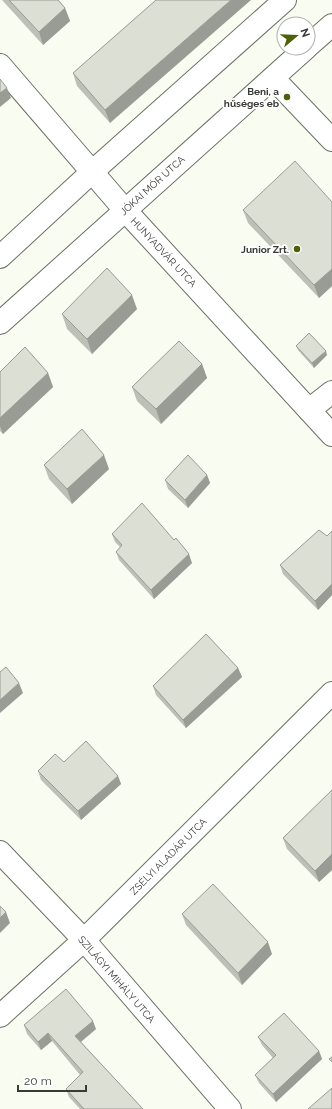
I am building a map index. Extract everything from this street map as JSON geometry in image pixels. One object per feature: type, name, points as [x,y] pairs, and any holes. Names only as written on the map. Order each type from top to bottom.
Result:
[{"type":"street","points":[[0,257],[93,171],[285,0]]},
{"type":"street","name":"JÓKAI MÓR UTCA","points":[[316,39],[332,25]]},
{"type":"street","name":"JÓKAI MÓR UTCA","points":[[0,323],[124,209],[297,56]]},
{"type":"street","name":"HUNYADVÁR UTCA","points":[[0,65],[93,171],[124,209],[332,435]]},
{"type":"street","points":[[273,78],[332,140]]},
{"type":"street","points":[[309,410],[332,392]]},
{"type":"street","name":"ZSÉLYI ALADÁR UTCA","points":[[0,1016],[84,940],[332,693]]},
{"type":"street","name":"SZILÁGYI MIHÁLY UTCA","points":[[0,852],[84,940],[230,1109]]},
{"type":"building","points":[[9,0],[58,0],[65,8],[39,32]]},
{"type":"building","points":[[156,0],[231,0],[105,110],[73,73]]},
{"type":"building","points":[[0,79],[7,88],[0,93]]},
{"type":"building","points":[[295,161],[332,202],[332,269],[314,285],[243,210]]},
{"type":"building","points":[[107,268],[132,295],[87,339],[62,314]]},
{"type":"building","points":[[309,333],[326,351],[312,363],[296,346]]},
{"type":"building","points":[[179,341],[202,364],[156,409],[132,387]]},
{"type":"building","points":[[25,347],[48,373],[0,418],[0,372]]},
{"type":"building","points":[[82,429],[104,455],[67,489],[44,465]]},
{"type":"building","points":[[188,455],[207,475],[185,500],[165,480]]},
{"type":"building","points":[[142,503],[174,540],[176,538],[189,554],[151,590],[116,552],[122,545],[112,534]]},
{"type":"building","points":[[319,530],[327,536],[332,531],[332,584],[315,601],[280,565]]},
{"type":"building","points":[[206,634],[238,668],[183,720],[153,686]]},
{"type":"building","points":[[6,667],[19,683],[0,700],[0,672]]},
{"type":"building","points":[[86,741],[118,776],[78,811],[38,771],[55,754],[64,762]]},
{"type":"building","points":[[332,790],[332,854],[315,871],[283,838]]},
{"type":"building","points":[[213,884],[268,942],[238,973],[182,914]]},
{"type":"building","points":[[0,906],[6,912],[0,918]]},
{"type":"building","points":[[66,989],[93,1021],[75,1036],[143,1109],[84,1109],[66,1089],[83,1072],[48,1033],[38,1042],[24,1025]]},
{"type":"building","points":[[284,1013],[319,1051],[273,1094],[255,1075],[276,1055],[258,1037]]},
{"type":"building","points":[[332,1088],[332,1109],[308,1109]]},
{"type":"place","name":"Beni, a hűséges eb","points":[[287,97]]},
{"type":"place","name":"Junior Zrt.","points":[[297,249]]}]
